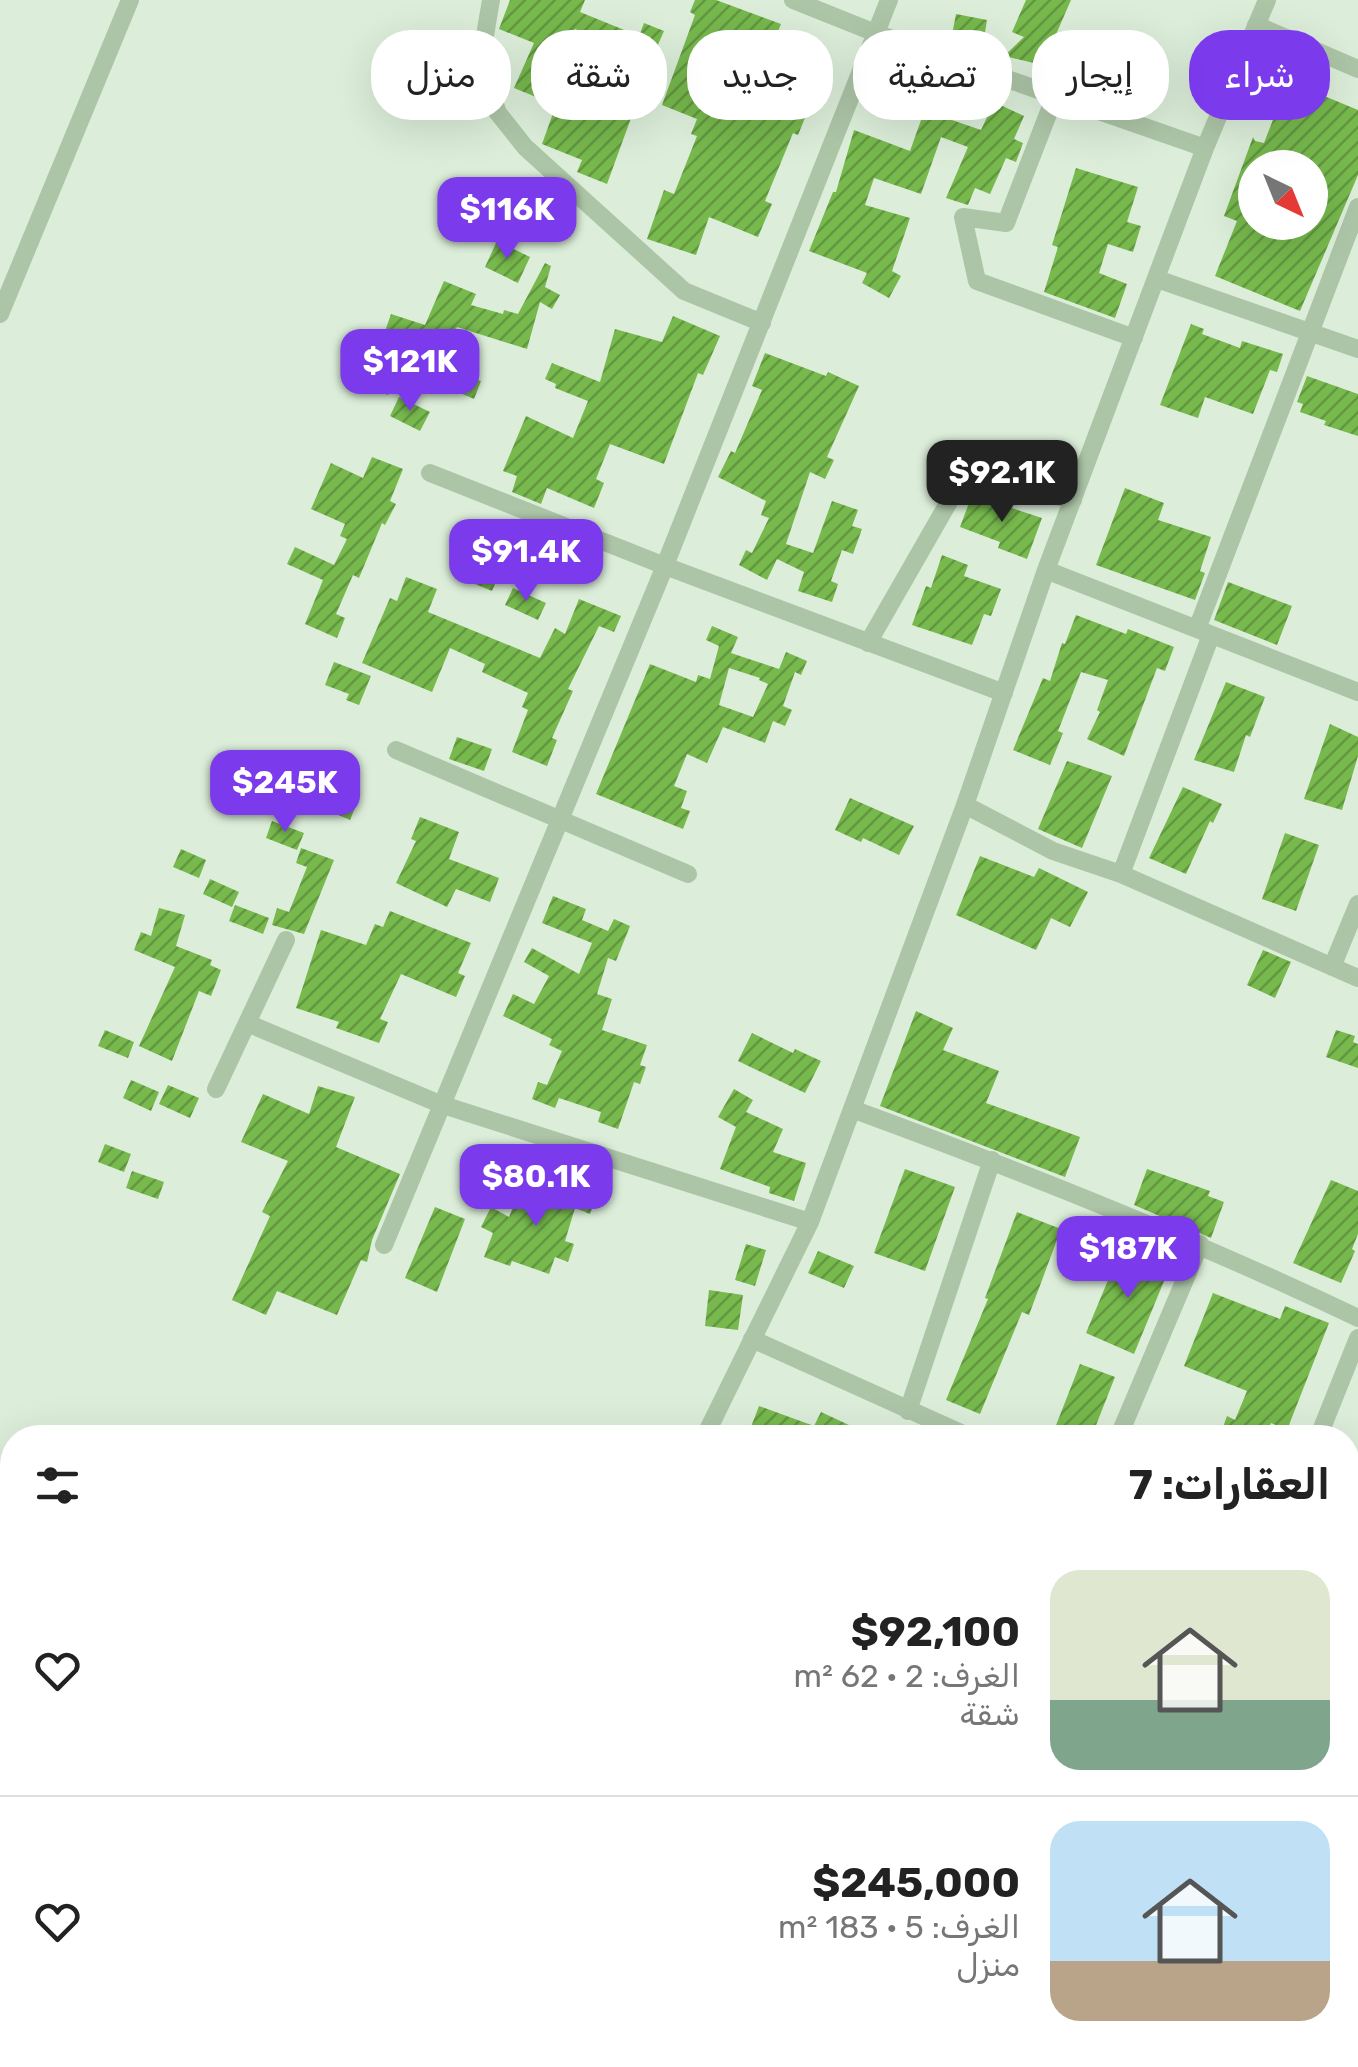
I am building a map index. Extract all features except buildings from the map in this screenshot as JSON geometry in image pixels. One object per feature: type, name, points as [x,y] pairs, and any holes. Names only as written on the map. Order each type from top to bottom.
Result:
[{"type":"street","points":[[0,314],[130,0]]},
{"type":"street","points":[[491,0],[480,64],[498,113],[525,147],[684,291],[762,323]]},
{"type":"street","points":[[793,0],[868,30]]},
{"type":"street","points":[[879,30],[890,0]]},
{"type":"street","points":[[710,1425],[810,1222],[965,805],[1072,500],[1205,148],[1267,0]]},
{"type":"street","points":[[1256,25],[1358,69]]},
{"type":"street","points":[[384,1244],[665,566],[853,96]]},
{"type":"street","points":[[1045,120],[1006,223],[963,217],[977,282],[1134,338]]},
{"type":"street","points":[[1124,120],[1205,148]]},
{"type":"street","points":[[1121,874],[1358,207]]},
{"type":"street","points":[[1157,279],[1358,348]]},
{"type":"street","points":[[868,642],[966,472],[1072,500]]},
{"type":"street","points":[[430,473],[665,566],[1004,692]]},
{"type":"street","points":[[1046,570],[1358,692]]},
{"type":"street","points":[[396,750],[688,874]]},
{"type":"street","points":[[965,805],[1053,850],[1121,874],[1358,978]]},
{"type":"street","points":[[1332,966],[1358,904]]},
{"type":"street","points":[[216,1089],[286,940]]},
{"type":"street","points":[[247,1024],[440,1104],[810,1222]]},
{"type":"street","points":[[852,1109],[992,1160],[1200,1244],[1358,1318]]},
{"type":"street","points":[[908,1411],[992,1160]]},
{"type":"street","points":[[1123,1425],[1200,1244]]},
{"type":"street","points":[[1323,1425],[1358,1338]]},
{"type":"street","points":[[752,1339],[941,1425]]}]
